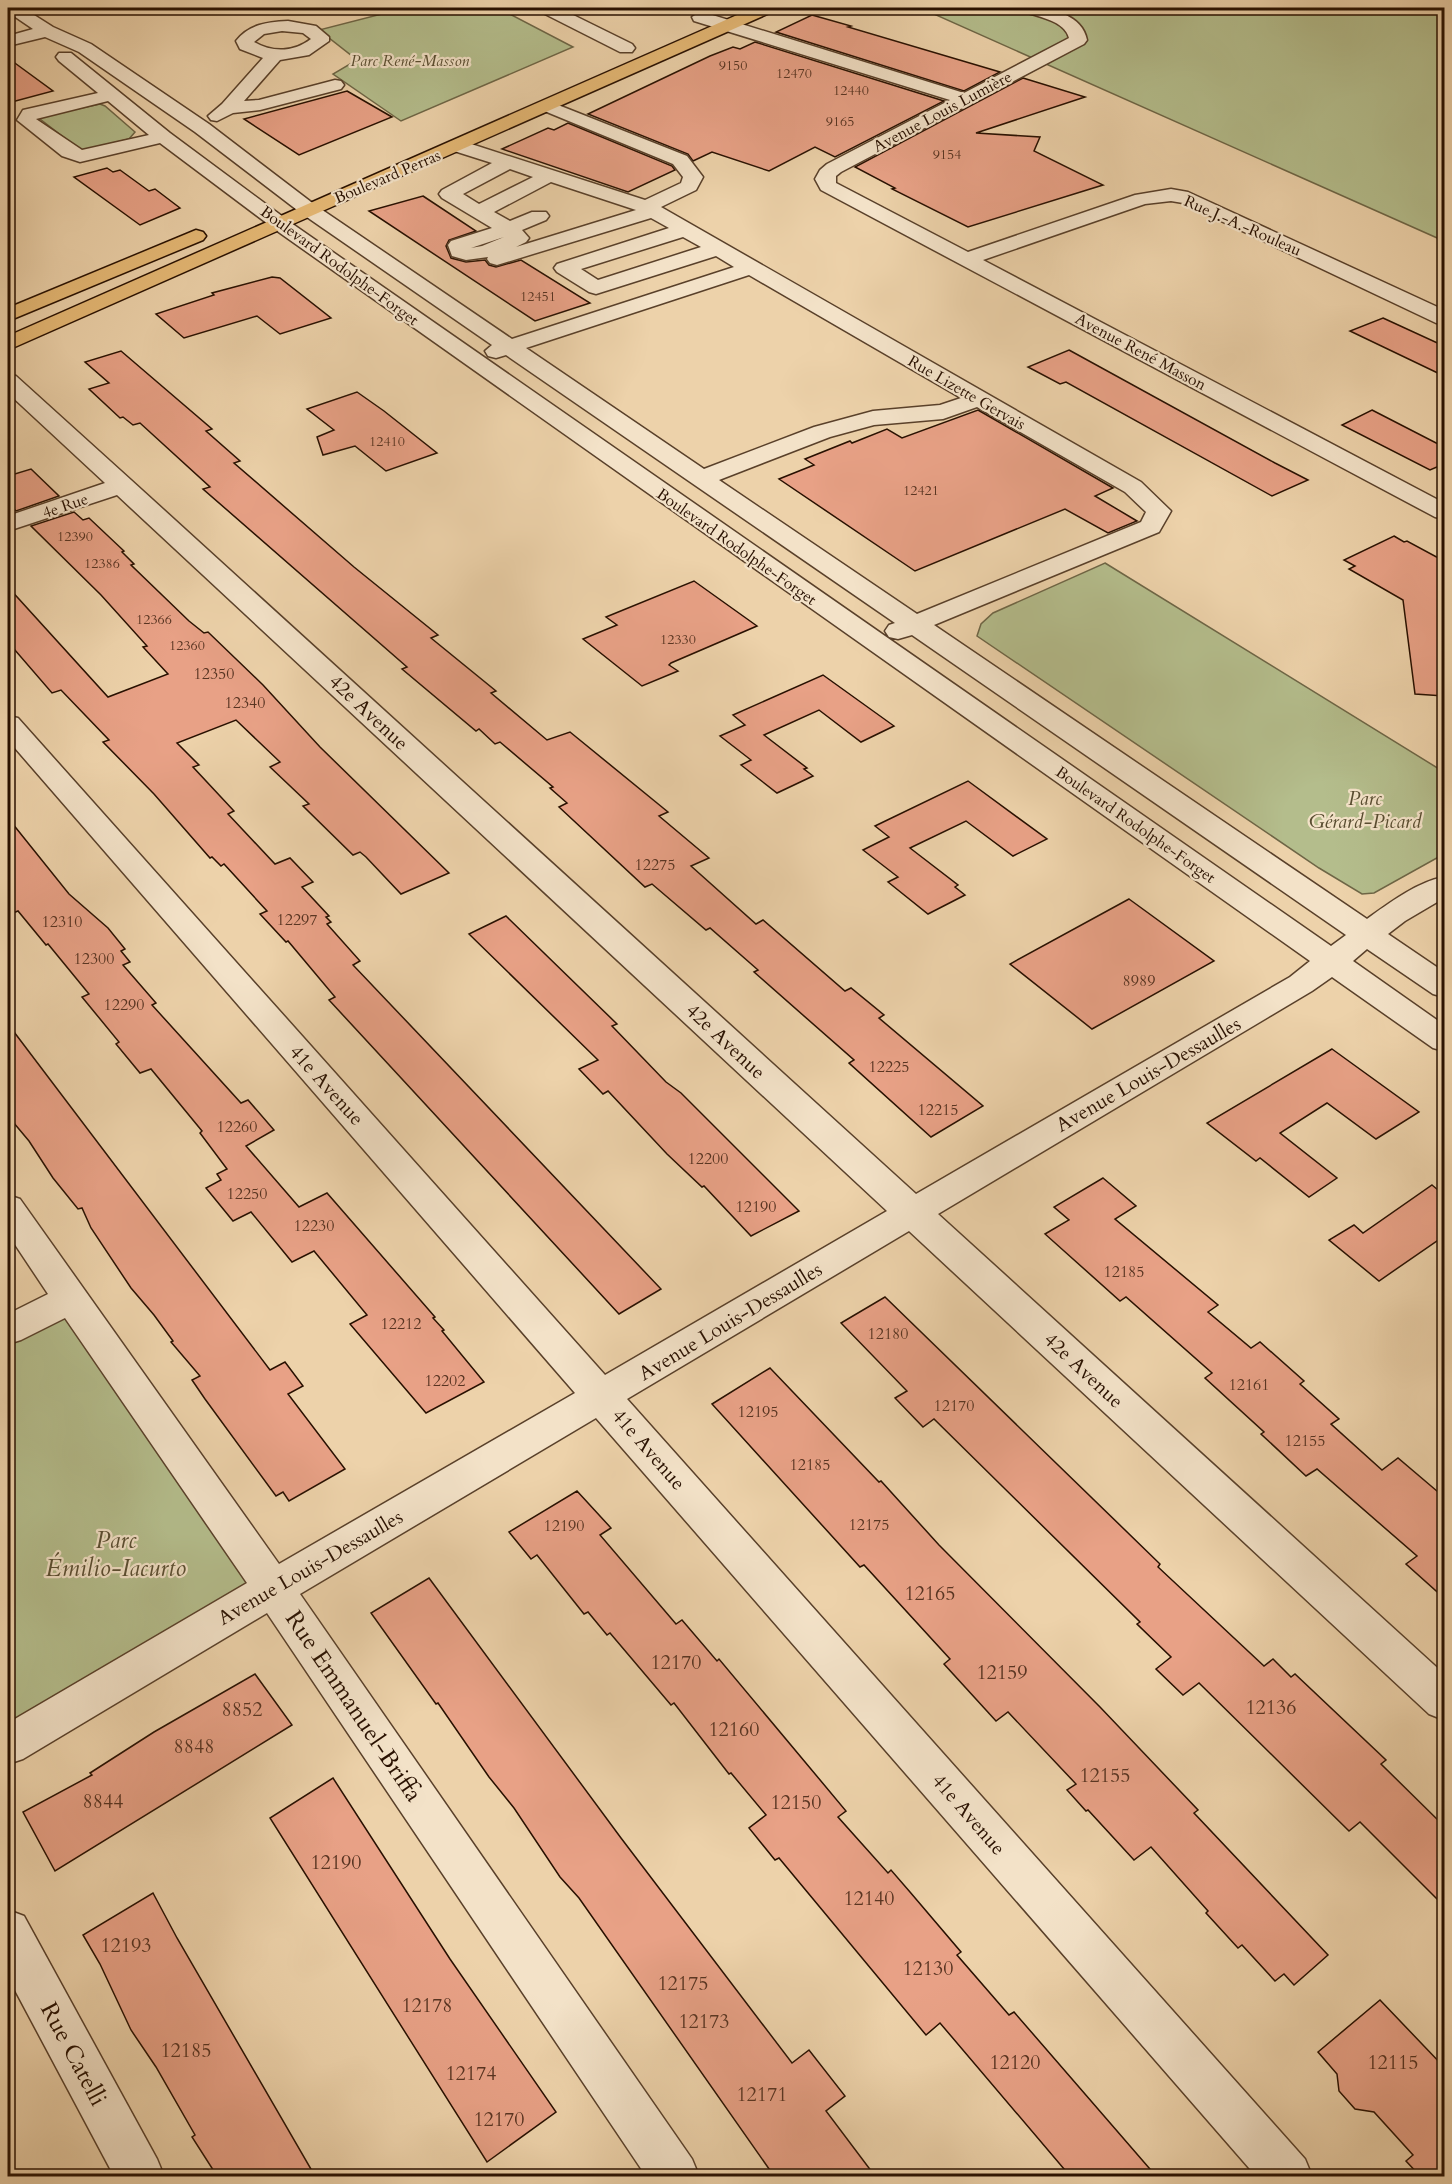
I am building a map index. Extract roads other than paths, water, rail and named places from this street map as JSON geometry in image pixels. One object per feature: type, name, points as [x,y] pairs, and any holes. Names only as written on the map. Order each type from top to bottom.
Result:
[{"type":"main road","name":"Boulevard Perras","points":[[694,19],[766,8]]},
{"type":"main road","name":"Boulevard Perras","points":[[8,344],[301,197],[458,146],[548,106],[725,16]]},
{"type":"main road","points":[[603,58],[646,39]]},
{"type":"main road","points":[[514,96],[548,106]]},
{"type":"main road","name":"Boulevard Perras","points":[[233,220],[269,215]]},
{"type":"main road","points":[[8,315],[212,229]]},
{"type":"street","name":"Boulevard Rodolphe-Forget","points":[[13,8],[47,31],[85,48],[202,128],[511,346],[1444,987]]},
{"type":"street","points":[[547,8],[626,48]]},
{"type":"street","name":"Avenue Louis Lumière","points":[[836,191],[828,186],[825,179],[834,168],[963,98],[1078,40],[1076,30],[1070,24],[1031,8]]},
{"type":"street","points":[[725,16],[963,98]]},
{"type":"street","name":"Boulevard Rodolphe-Forget","points":[[47,31],[61,53],[110,95],[269,215],[874,642],[1444,1040]]},
{"type":"street","points":[[8,41],[47,31]]},
{"type":"street","points":[[202,128],[228,108],[274,56]]},
{"type":"street","points":[[255,76],[320,61]]},
{"type":"street","points":[[228,108],[260,105],[335,85]]},
{"type":"street","points":[[110,95],[34,112],[26,117],[26,120],[69,152],[80,156],[163,137]]},
{"type":"street","points":[[548,106],[680,160],[693,177],[689,186],[650,209],[509,257],[470,263],[447,256],[445,246],[486,232],[508,233],[546,220],[624,200]]},
{"type":"street","name":"Rue Lizette Gervais","points":[[458,146],[650,209],[1133,487],[1159,511],[1150,527],[874,642]]},
{"type":"street","points":[[508,233],[449,194],[509,162]]},
{"type":"street","points":[[478,212],[549,176]]},
{"type":"street","points":[[546,220],[564,202],[590,189]]},
{"type":"street","name":"Avenue René Masson","points":[[836,191],[1444,512]]},
{"type":"street","name":"Rue J.-A.-Rouleau","points":[[966,259],[1142,199],[1171,195],[1196,202],[1444,318]]},
{"type":"street","points":[[630,308],[564,268],[684,230]]},
{"type":"street","points":[[596,288],[717,249]]},
{"type":"street","points":[[471,359],[751,268]]},
{"type":"street","name":"42e Avenue","points":[[8,381],[1444,1701]]},
{"type":"street","points":[[702,478],[822,432],[873,417],[943,412],[978,399]]},
{"type":"street","points":[[797,415],[822,432]]},
{"type":"street","name":"4e Rue","points":[[8,524],[123,485]]},
{"type":"street","name":"41e Avenue","points":[[8,723],[1288,2176]]},
{"type":"street","name":"Avenue Louis-Dessaulles","points":[[8,1745],[603,1397],[1301,984],[1394,914],[1444,886]]},
{"type":"street","name":"Rue Emmanuel-Briffa","points":[[8,1208],[273,1588],[675,2176]]},
{"type":"street","points":[[8,1330],[70,1299]]},
{"type":"street","name":"Rue Catelli","points":[[8,1932],[140,2176]]},
{"type":"park label","name":"Parc René-Masson","points":[[410,60]]},
{"type":"park label","name":"Parc Gérard-Picard","points":[[1365,810]]},
{"type":"park label","name":"Parc Émilio-Iacurto","points":[[116,1554]]}]
